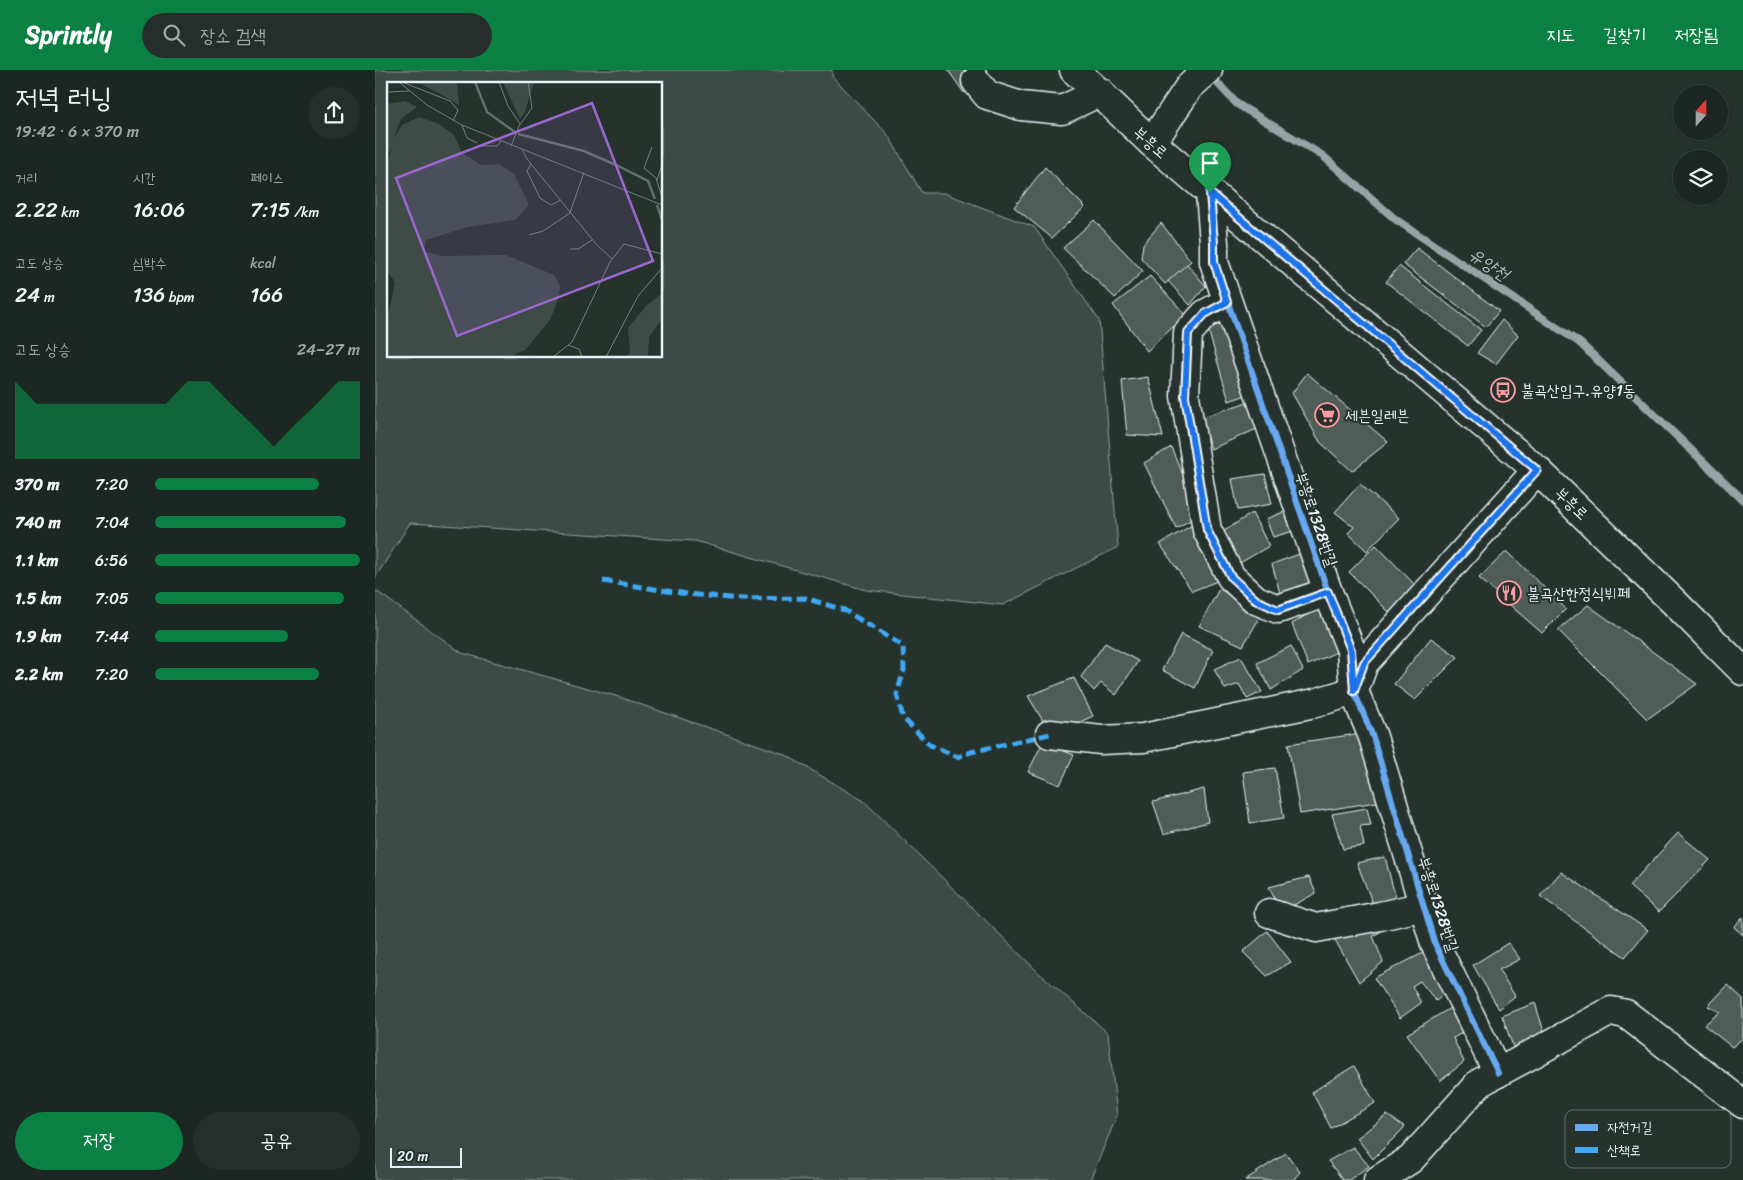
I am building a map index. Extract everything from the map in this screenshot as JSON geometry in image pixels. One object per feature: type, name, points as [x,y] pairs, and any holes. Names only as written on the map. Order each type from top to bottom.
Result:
[{"type":"street","name":"부흥로","points":[[1074,70],[1100,92],[1152,144],[1537,470],[1743,671]]},
{"type":"street","points":[[1152,144],[1198,78]]},
{"type":"street","points":[[976,81],[987,95],[1021,106],[1062,110],[1100,92]]},
{"type":"street","name":"부흥로1328번길","points":[[1210,193],[1214,262],[1328,592],[1351,650],[1354,691],[1373,737],[1435,944],[1498,1074]]},
{"type":"street","points":[[1227,302],[1205,314],[1188,333],[1185,396],[1207,530],[1231,577],[1256,600],[1278,610],[1328,592]]},
{"type":"street","points":[[1051,734],[1101,740],[1143,738],[1315,703],[1354,691],[1364,663],[1537,470]]},
{"type":"street","points":[[1269,913],[1316,928],[1424,906]]},
{"type":"street","points":[[1378,1180],[1411,1159],[1479,1083],[1611,1011],[1626,1014],[1743,1104]]},
{"type":"shaded area","points":[[375,70],[832,70],[832,76],[888,135],[922,193],[944,193],[1034,227],[1099,320],[1118,547],[1003,605],[866,590],[695,541],[410,523],[375,578]]},
{"type":"shaded area","points":[[375,590],[462,653],[616,696],[784,754],[864,801],[1039,973],[1108,1033],[1117,1116],[1090,1180],[375,1180]]},
{"type":"building","points":[[948,70],[984,70],[985,72],[964,93]]},
{"type":"building","points":[[1045,167],[1085,207],[1052,238],[1014,207]]},
{"type":"building","points":[[1094,220],[1143,271],[1115,298],[1063,248]]},
{"type":"building","points":[[1161,223],[1191,261],[1165,284],[1141,258],[1143,244]]},
{"type":"building","points":[[1417,248],[1499,311],[1486,327],[1403,264]]},
{"type":"building","points":[[1187,264],[1206,286],[1190,305],[1168,281]]},
{"type":"building","points":[[1399,266],[1481,330],[1468,346],[1386,282]]},
{"type":"building","points":[[1150,276],[1186,315],[1147,351],[1113,305]]},
{"type":"building","points":[[1229,320],[1255,392],[1229,401],[1208,329]]},
{"type":"building","points":[[1502,320],[1518,335],[1496,364],[1477,353]]},
{"type":"building","points":[[1307,373],[1388,442],[1352,471],[1320,442],[1292,393]]},
{"type":"building","points":[[1148,377],[1163,437],[1127,435],[1122,381]]},
{"type":"building","points":[[1259,398],[1266,425],[1211,449],[1200,418]]},
{"type":"building","points":[[1171,447],[1200,515],[1176,528],[1144,463]]},
{"type":"building","points":[[1265,474],[1272,504],[1238,510],[1232,479]]},
{"type":"building","points":[[1360,484],[1399,518],[1367,551],[1348,533],[1354,527],[1335,512]]},
{"type":"building","points":[[1291,509],[1297,530],[1273,537],[1266,519]]},
{"type":"building","points":[[1252,513],[1269,546],[1233,567],[1218,535]]},
{"type":"building","points":[[1194,524],[1225,578],[1192,591],[1160,544]]},
{"type":"building","points":[[1376,545],[1421,591],[1397,620],[1349,572]]},
{"type":"building","points":[[1507,551],[1566,609],[1542,633],[1479,578]]},
{"type":"building","points":[[1305,552],[1317,583],[1280,593],[1272,564]]},
{"type":"building","points":[[1219,589],[1263,612],[1243,646],[1199,626]]},
{"type":"building","points":[[1325,603],[1341,650],[1308,665],[1292,624]]},
{"type":"building","points":[[1588,605],[1697,684],[1647,719],[1558,630]]},
{"type":"building","points":[[1181,634],[1213,650],[1195,688],[1162,670]]},
{"type":"building","points":[[1431,638],[1458,657],[1415,700],[1394,684]]},
{"type":"building","points":[[1105,643],[1138,661],[1116,695],[1101,683],[1094,691],[1081,677]]},
{"type":"building","points":[[1291,646],[1303,670],[1271,690],[1257,663]]},
{"type":"building","points":[[1241,657],[1262,692],[1247,699],[1239,684],[1225,689],[1214,669]]},
{"type":"building","points":[[1074,678],[1093,716],[1069,727],[1064,720],[1046,726],[1028,696]]},
{"type":"building","points":[[1364,733],[1383,801],[1300,814],[1288,744]]},
{"type":"building","points":[[1043,742],[1074,755],[1060,785],[1028,772]]},
{"type":"building","points":[[1275,768],[1284,818],[1250,823],[1243,772]]},
{"type":"building","points":[[1204,789],[1208,822],[1164,834],[1153,802]]},
{"type":"building","points":[[1367,808],[1371,825],[1360,826],[1364,846],[1343,849],[1332,814]]},
{"type":"building","points":[[1678,833],[1710,860],[1659,912],[1629,886]]},
{"type":"building","points":[[1385,857],[1396,900],[1374,907],[1357,863]]},
{"type":"building","points":[[1561,872],[1648,930],[1625,957],[1540,896]]},
{"type":"building","points":[[1309,877],[1316,893],[1281,912],[1269,887]]},
{"type":"building","points":[[1743,917],[1743,935],[1734,927]]},
{"type":"building","points":[[1372,921],[1380,932],[1373,936],[1383,962],[1359,982],[1334,938]]},
{"type":"building","points":[[1267,931],[1291,962],[1267,976],[1243,952]]},
{"type":"building","points":[[1508,943],[1520,959],[1499,970],[1515,996],[1499,1009],[1473,965]]},
{"type":"building","points":[[1423,953],[1446,993],[1436,1001],[1420,981],[1412,986],[1421,1003],[1400,1018],[1374,978]]},
{"type":"building","points":[[1728,985],[1743,999],[1743,1038],[1732,1047],[1704,1025],[1720,1012],[1708,1006]]},
{"type":"building","points":[[1535,1003],[1546,1038],[1516,1055],[1502,1016]]},
{"type":"building","points":[[1452,1007],[1466,1031],[1453,1038],[1464,1062],[1440,1081],[1407,1034]]},
{"type":"building","points":[[1354,1066],[1375,1103],[1331,1128],[1312,1092]]},
{"type":"building","points":[[1387,1115],[1405,1127],[1373,1159],[1357,1138]]},
{"type":"building","points":[[1353,1147],[1369,1166],[1349,1180],[1343,1180],[1328,1161]]},
{"type":"building","points":[[1286,1153],[1300,1172],[1293,1180],[1245,1180]]},
{"type":"waterway","name":"유양천","points":[[1210,75],[1237,104],[1323,156],[1395,219],[1580,343],[1743,500]]},
{"type":"marked path","points":[[603,581],[687,594],[741,599],[805,598],[844,610],[903,646],[904,670],[897,694],[903,718],[930,745],[958,757],[971,752],[1050,734]]},
{"type":"cycle path","points":[[1210,193],[1214,262],[1328,592],[1351,650],[1354,691],[1373,737],[1435,944],[1498,1073]]},
{"type":"place","name":"불곡산입구.유양1동","points":[[1503,390]]},
{"type":"place","name":"세븐일레븐","points":[[1327,415]]},
{"type":"place","name":"불곡산한정식뷔페","points":[[1509,593]]},
{"type":"route","points":[[1210,193],[1537,470],[1364,663],[1354,691],[1351,650],[1328,592],[1278,610],[1256,600],[1231,577],[1207,530],[1185,396],[1188,333],[1205,314],[1227,302],[1214,262],[1210,193]]}]
